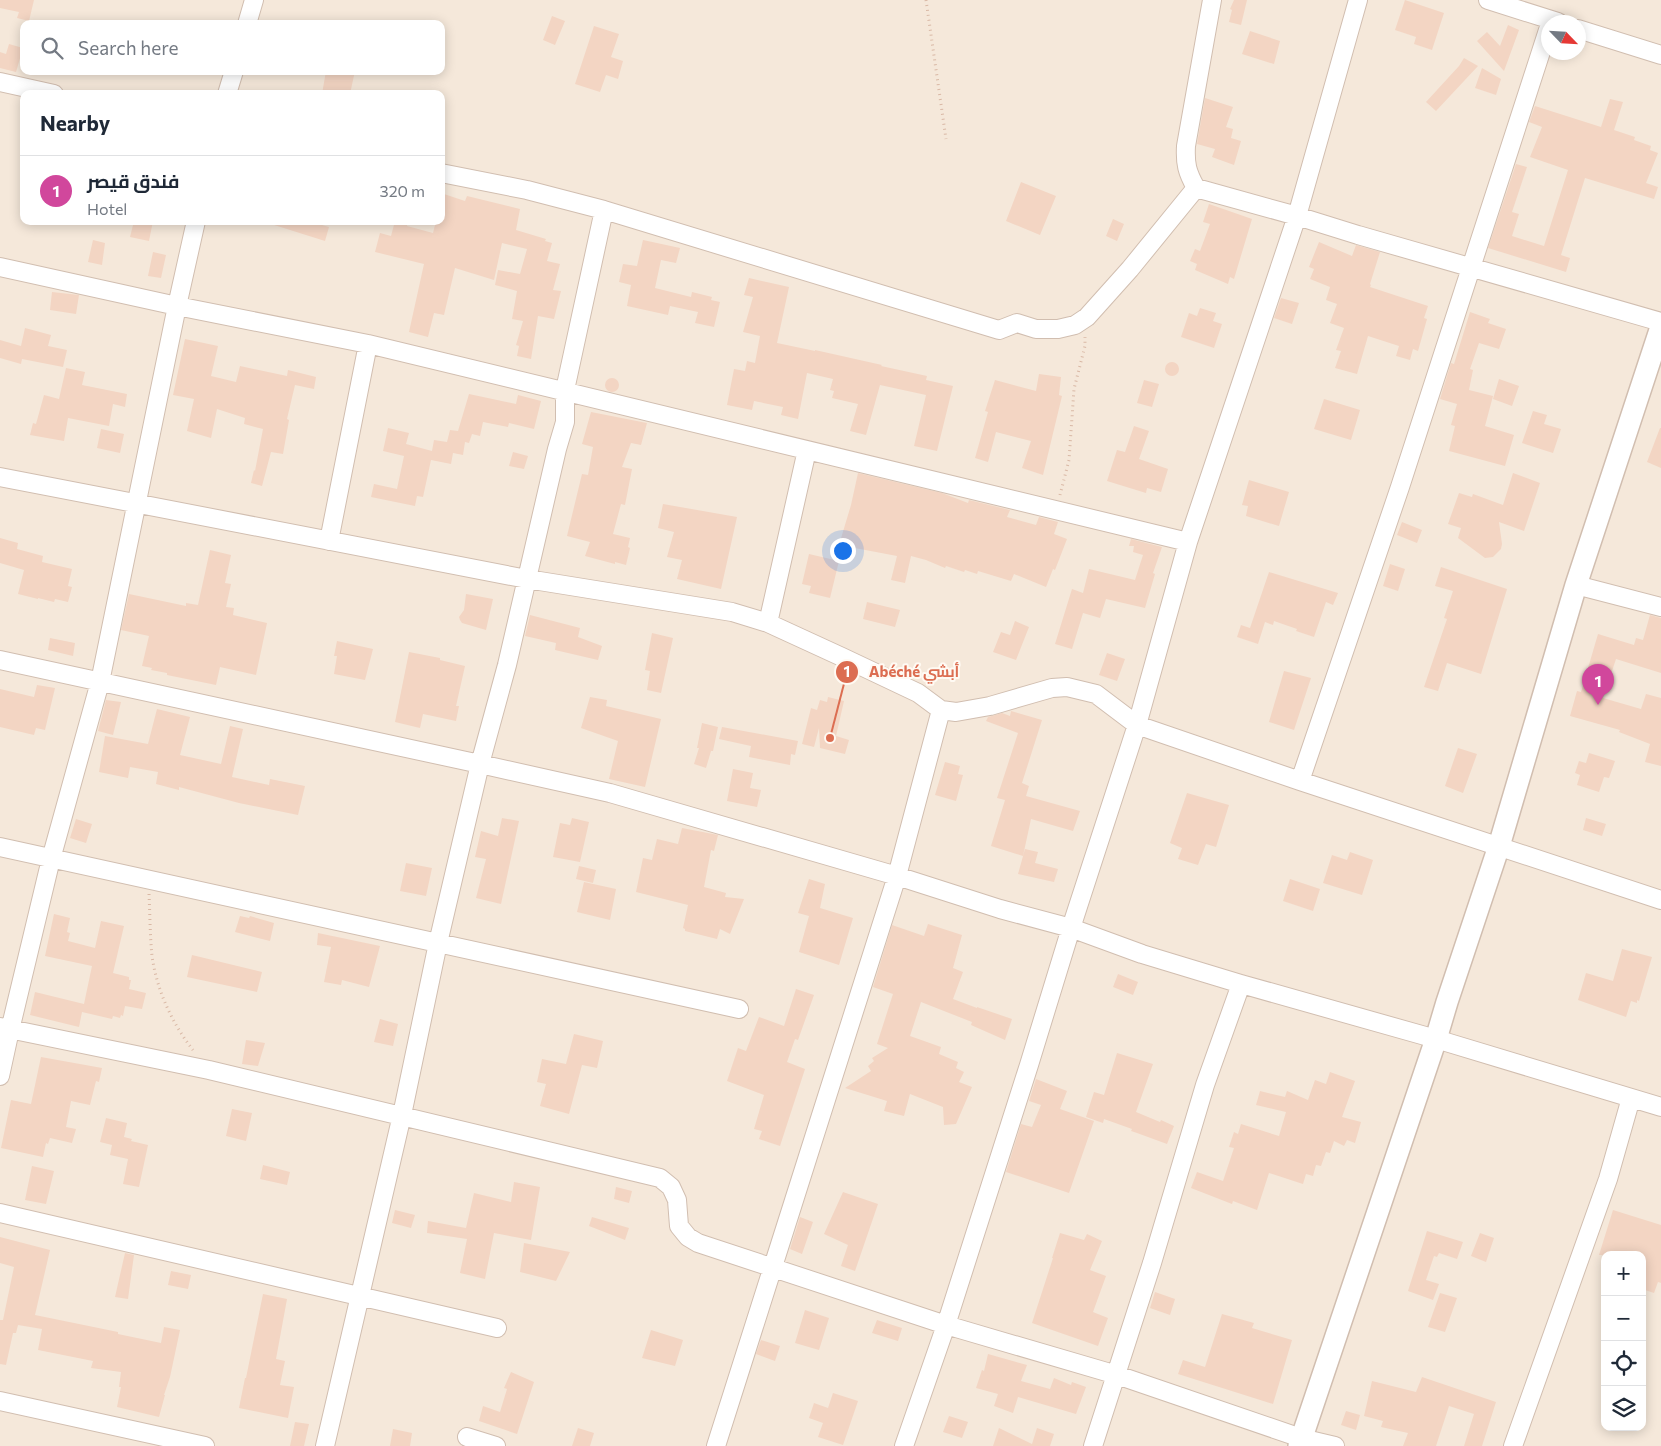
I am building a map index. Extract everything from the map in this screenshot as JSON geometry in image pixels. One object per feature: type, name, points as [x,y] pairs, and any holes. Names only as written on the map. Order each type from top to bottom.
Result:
[{"type":"street","points":[[248,20],[254,0]]},
{"type":"street","points":[[1212,0],[1186,146],[1185,159],[1188,173],[1196,188],[1661,322]]},
{"type":"street","points":[[904,1446],[946,1325],[1136,726],[1188,542],[1297,216],[1358,0]]},
{"type":"street","points":[[1488,0],[1541,20]]},
{"type":"street","points":[[1586,32],[1661,55]]},
{"type":"street","points":[[1300,781],[1400,487],[1541,57]]},
{"type":"street","points":[[228,90],[233,75]]},
{"type":"street","points":[[0,82],[36,90]]},
{"type":"street","points":[[445,174],[528,190],[604,210],[999,330],[1017,323],[1036,329],[1058,329],[1075,325],[1087,317],[1130,269],[1196,188]]},
{"type":"street","points":[[325,1446],[361,1297],[438,944],[480,764],[507,665],[556,449],[565,422],[565,390],[604,210]]},
{"type":"street","points":[[0,1076],[5,1029],[100,682],[195,225]]},
{"type":"street","points":[[0,268],[368,344],[565,390],[1188,542]]},
{"type":"street","points":[[1300,1442],[1499,846],[1576,585],[1661,327]]},
{"type":"street","points":[[328,541],[368,344]]},
{"type":"street","points":[[768,623],[807,450]]},
{"type":"street","points":[[0,478],[527,579],[732,612],[768,623],[918,693],[941,710],[956,712],[990,706],[1052,688],[1067,687],[1096,694],[1136,726],[1661,900]]},
{"type":"street","points":[[1576,585],[1661,607]]},
{"type":"street","points":[[0,660],[610,793],[897,876],[1000,909],[1071,928],[1142,954],[1241,984],[1436,1039],[1661,1107]]},
{"type":"street","points":[[716,1446],[897,876],[941,710]]},
{"type":"street","points":[[0,847],[739,1009]]},
{"type":"street","points":[[1093,1446],[1117,1375],[1206,1085],[1241,984]]},
{"type":"street","points":[[5,1029],[209,1070],[660,1178],[672,1187],[677,1200],[679,1226],[688,1237],[698,1244],[946,1325],[1117,1375],[1300,1442],[1335,1446]]},
{"type":"street","points":[[1513,1446],[1608,1179],[1631,1098]]},
{"type":"street","points":[[0,1213],[497,1328]]},
{"type":"street","points":[[0,1401],[205,1446]]},
{"type":"street","points":[[467,1437],[496,1446]]},
{"type":"path","points":[[926,0],[946,139]]},
{"type":"path","points":[[1057,510],[1069,460],[1073,427],[1074,389],[1085,346],[1087,317]]},
{"type":"path","points":[[148,880],[152,957],[162,998],[178,1030],[209,1070]]},
{"type":"shaded area","points":[[0,0],[1661,0],[1661,1446],[0,1446]]},
{"type":"building","points":[[0,0],[34,0],[29,20],[17,18],[19,12],[0,8]]},
{"type":"building","points":[[1234,0],[1247,0],[1241,25],[1229,22],[1232,10],[1230,9]]},
{"type":"building","points":[[1405,0],[1444,13],[1432,50],[1414,44],[1416,37],[1395,30]]},
{"type":"building","points":[[552,16],[565,21],[555,45],[543,40]]},
{"type":"building","points":[[1508,25],[1519,30],[1504,71],[1477,41],[1487,32],[1500,46]]},
{"type":"building","points":[[594,26],[619,34],[611,57],[623,61],[618,79],[606,75],[600,92],[575,84]]},
{"type":"building","points":[[1250,31],[1280,41],[1274,64],[1242,54]]},
{"type":"building","points":[[9,44],[20,47],[20,58],[16,72],[0,68],[0,52],[6,54]]},
{"type":"building","points":[[1464,58],[1478,66],[1436,111],[1426,102]]},
{"type":"building","points":[[1482,68],[1501,79],[1496,95],[1475,88]]},
{"type":"building","points":[[325,75],[354,75],[351,90],[323,90]]},
{"type":"building","points":[[1205,98],[1233,107],[1226,127],[1233,129],[1231,138],[1241,141],[1234,165],[1212,157],[1215,149],[1197,144]]},
{"type":"building","points":[[1610,99],[1623,102],[1614,130],[1635,137],[1634,140],[1651,146],[1650,150],[1658,153],[1646,183],[1658,187],[1654,199],[1585,178],[1561,255],[1570,258],[1566,272],[1488,248],[1516,164],[1527,167],[1512,212],[1519,214],[1512,236],[1544,246],[1568,170],[1530,157],[1542,127],[1529,122],[1535,106],[1601,127]]},
{"type":"building","points":[[1021,182],[1056,196],[1040,235],[1006,221]]},
{"type":"building","points":[[445,194],[465,201],[467,196],[520,209],[516,230],[546,239],[545,241],[552,243],[547,261],[560,264],[553,290],[561,291],[554,319],[538,316],[531,359],[517,356],[519,346],[516,345],[523,321],[512,319],[517,291],[495,285],[498,270],[520,274],[527,249],[502,243],[494,280],[455,268],[444,315],[434,313],[428,337],[409,332],[424,264],[375,252],[380,233],[391,236],[394,225],[407,225],[433,233],[435,225],[445,225]]},
{"type":"building","points":[[1209,204],[1252,219],[1234,279],[1230,277],[1228,284],[1195,270],[1197,264],[1190,261],[1195,249],[1200,251],[1210,224],[1203,222]]},
{"type":"building","points":[[1113,219],[1124,224],[1117,241],[1106,236]]},
{"type":"building","points":[[133,225],[152,225],[149,241],[130,237]]},
{"type":"building","points":[[274,225],[322,225],[329,227],[325,241]]},
{"type":"building","points":[[93,240],[105,243],[102,265],[88,262]]},
{"type":"building","points":[[643,240],[680,248],[676,263],[661,260],[655,288],[691,297],[692,292],[712,297],[711,300],[720,302],[714,327],[695,323],[698,312],[670,306],[668,315],[627,306],[631,285],[619,282],[623,264],[637,266]]},
{"type":"building","points":[[1319,242],[1352,256],[1356,245],[1380,252],[1370,287],[1428,306],[1424,318],[1427,319],[1418,351],[1413,349],[1410,360],[1396,356],[1399,346],[1368,336],[1357,374],[1335,368],[1341,351],[1336,350],[1344,328],[1330,323],[1337,304],[1326,300],[1330,287],[1310,279],[1314,269],[1309,267]]},
{"type":"building","points":[[153,252],[166,255],[161,278],[148,276]]},
{"type":"building","points":[[749,278],[789,287],[777,343],[882,365],[927,376],[926,380],[953,386],[937,451],[914,446],[926,395],[880,385],[866,435],[850,431],[858,404],[832,398],[834,391],[830,390],[833,379],[807,373],[798,419],[781,415],[783,407],[754,401],[752,410],[727,405],[734,369],[745,371],[747,361],[755,363],[760,336],[743,332],[753,297],[744,295]]},
{"type":"building","points":[[52,292],[79,295],[76,314],[50,310]]},
{"type":"building","points":[[1281,298],[1299,303],[1292,324],[1274,318]]},
{"type":"building","points":[[1200,308],[1216,313],[1213,321],[1222,324],[1214,348],[1181,337],[1189,313],[1197,316]]},
{"type":"building","points":[[1470,312],[1490,319],[1488,323],[1506,329],[1499,349],[1479,343],[1470,369],[1473,370],[1469,390],[1493,396],[1485,426],[1514,435],[1505,466],[1449,451],[1455,426],[1451,425],[1457,404],[1440,399],[1451,363],[1454,364]]},
{"type":"building","points":[[25,328],[51,335],[48,346],[67,350],[63,367],[22,359],[21,364],[0,358],[0,340],[21,346]]},
{"type":"building","points":[[185,339],[218,346],[211,376],[236,382],[240,366],[287,376],[288,370],[316,377],[314,389],[295,385],[287,419],[289,420],[283,454],[271,452],[262,486],[251,483],[263,429],[244,424],[245,418],[217,409],[211,438],[187,431],[194,399],[173,395]]},
{"type":"building","points":[[1172,362],[1177,364],[1179,369],[1177,374],[1172,376],[1167,374],[1165,369],[1167,364]]},
{"type":"building","points":[[66,368],[85,372],[82,385],[127,394],[125,407],[113,404],[109,426],[68,418],[64,441],[30,435],[33,423],[36,424],[44,395],[59,399]]},
{"type":"building","points":[[1039,374],[1061,377],[1059,395],[1062,396],[1043,475],[1022,468],[1031,441],[996,432],[988,462],[975,458],[988,412],[985,411],[995,380],[1036,391]]},
{"type":"building","points":[[609,378],[615,378],[619,385],[615,392],[609,392],[605,388],[605,382]]},
{"type":"building","points":[[1499,379],[1519,386],[1512,406],[1493,399]]},
{"type":"building","points":[[1144,380],[1159,384],[1152,407],[1137,403]]},
{"type":"building","points":[[469,394],[516,404],[518,395],[541,401],[534,429],[509,423],[508,427],[483,422],[480,436],[472,434],[469,443],[465,442],[463,455],[453,453],[451,464],[431,460],[423,497],[417,496],[415,506],[371,497],[374,484],[397,489],[404,456],[383,451],[388,428],[409,433],[406,444],[432,451],[434,440],[447,442],[450,430],[458,431]]},
{"type":"building","points":[[1324,399],[1360,410],[1351,440],[1314,429]]},
{"type":"building","points":[[1533,411],[1547,415],[1544,424],[1561,429],[1553,453],[1522,443]]},
{"type":"building","points":[[591,412],[647,423],[641,445],[631,443],[622,467],[632,469],[625,505],[621,504],[613,534],[630,538],[626,565],[585,556],[590,542],[567,536],[582,474],[588,475],[593,447],[582,444]]},
{"type":"building","points":[[1134,426],[1149,431],[1139,459],[1168,469],[1161,492],[1147,488],[1146,493],[1107,481],[1117,450],[1125,452]]},
{"type":"building","points":[[1661,428],[1661,468],[1647,462]]},
{"type":"building","points":[[101,429],[124,434],[120,453],[97,448]]},
{"type":"building","points":[[513,452],[528,456],[524,469],[509,466]]},
{"type":"building","points":[[858,473],[942,493],[968,503],[969,500],[1010,510],[1007,517],[1036,525],[1039,517],[1058,522],[1054,534],[1067,539],[1046,587],[1014,574],[1011,581],[978,571],[977,574],[946,566],[945,568],[911,556],[905,583],[891,580],[897,556],[839,545]]},
{"type":"building","points":[[1513,473],[1540,483],[1524,531],[1499,522],[1501,549],[1493,557],[1485,558],[1458,538],[1461,528],[1448,524],[1459,493],[1472,497],[1473,494],[1503,505]]},
{"type":"building","points":[[1249,480],[1289,492],[1279,526],[1246,516],[1248,506],[1242,505]]},
{"type":"building","points":[[663,504],[737,517],[721,589],[677,579],[682,560],[667,557],[674,532],[658,528]]},
{"type":"building","points":[[1402,522],[1422,530],[1417,543],[1397,535]]},
{"type":"building","points":[[0,538],[18,543],[17,549],[43,556],[42,562],[72,569],[68,586],[72,587],[68,602],[55,599],[54,602],[18,594],[24,570],[0,563]]},
{"type":"building","points":[[1131,539],[1162,547],[1153,573],[1155,574],[1145,608],[1106,599],[1100,618],[1083,613],[1072,649],[1055,644],[1072,589],[1083,593],[1089,569],[1135,580],[1143,555],[1133,552],[1134,546],[1129,546]]},
{"type":"building","points":[[210,550],[231,555],[225,583],[231,584],[226,607],[234,608],[233,615],[267,623],[256,675],[220,667],[216,685],[167,675],[167,673],[142,666],[149,636],[121,630],[129,594],[186,606],[186,603],[198,605]]},
{"type":"building","points":[[809,554],[839,561],[830,598],[809,593],[811,586],[802,584]]},
{"type":"building","points":[[1390,564],[1405,569],[1398,591],[1383,586]]},
{"type":"building","points":[[1441,567],[1507,589],[1481,674],[1447,663],[1438,691],[1424,687],[1447,619],[1444,618],[1453,591],[1435,586]]},
{"type":"building","points":[[1269,572],[1338,593],[1333,605],[1326,602],[1314,637],[1274,621],[1273,625],[1265,622],[1258,644],[1237,637],[1241,625],[1250,628]]},
{"type":"building","points":[[466,594],[493,599],[486,630],[462,623],[460,620],[459,617],[464,610]]},
{"type":"building","points":[[867,602],[900,610],[895,627],[863,619]]},
{"type":"building","points":[[530,615],[580,628],[578,637],[602,646],[598,660],[555,650],[556,643],[525,636]]},
{"type":"building","points":[[1650,615],[1661,618],[1661,673],[1616,659],[1603,698],[1641,709],[1646,694],[1661,698],[1661,766],[1645,762],[1650,744],[1619,732],[1620,730],[1570,716],[1577,691],[1581,692],[1598,634],[1634,645],[1636,638],[1643,640]]},
{"type":"building","points":[[1015,621],[1029,627],[1016,660],[993,652],[1001,632],[1010,635]]},
{"type":"building","points":[[652,633],[673,638],[661,693],[647,690],[650,671],[645,670]]},
{"type":"building","points":[[50,638],[75,643],[73,656],[48,650]]},
{"type":"building","points":[[337,641],[373,649],[365,680],[334,674],[337,656],[334,656]]},
{"type":"building","points":[[409,652],[440,658],[440,660],[465,666],[456,706],[459,706],[456,721],[423,714],[420,728],[395,722]]},
{"type":"building","points":[[1107,653],[1125,659],[1117,681],[1099,675]]},
{"type":"building","points":[[1284,671],[1311,678],[1294,730],[1269,722]]},
{"type":"building","points":[[37,685],[55,688],[45,730],[36,728],[34,735],[0,727],[0,689],[34,697]]},
{"type":"building","points":[[590,697],[607,700],[606,706],[661,719],[645,787],[609,779],[618,741],[581,728]]},
{"type":"building","points":[[828,697],[844,701],[836,736],[849,740],[845,754],[820,748],[819,728],[814,747],[802,744],[811,708],[817,710],[820,700],[827,702]]},
{"type":"building","points":[[106,700],[121,702],[113,735],[98,731]]},
{"type":"building","points":[[157,709],[190,717],[180,755],[221,764],[230,726],[243,729],[232,777],[269,785],[270,779],[305,786],[298,815],[239,803],[179,787],[179,790],[156,784],[158,772],[130,767],[128,778],[99,772],[105,736],[148,744]]},
{"type":"building","points":[[1011,711],[1042,720],[1022,783],[1029,786],[1026,796],[1080,811],[1073,831],[1031,819],[1023,856],[991,846],[1005,800],[997,798],[1018,733],[986,721],[988,717],[1002,713],[1010,716]]},
{"type":"building","points":[[702,723],[718,727],[713,751],[711,751],[706,768],[694,764],[699,748],[697,748]]},
{"type":"building","points":[[722,727],[798,741],[795,755],[791,754],[790,765],[749,757],[751,746],[719,739]]},
{"type":"building","points":[[1458,748],[1477,754],[1463,793],[1445,786]]},
{"type":"building","points":[[1589,753],[1615,761],[1609,778],[1604,777],[1599,792],[1577,785],[1580,775],[1575,773],[1579,761],[1586,763]]},
{"type":"building","points":[[945,762],[960,766],[958,774],[963,775],[956,801],[935,795]]},
{"type":"building","points":[[733,769],[753,773],[750,788],[761,790],[757,807],[727,801]]},
{"type":"building","points":[[1187,793],[1229,805],[1216,847],[1206,844],[1198,865],[1178,859],[1182,848],[1170,843]]},
{"type":"building","points":[[502,818],[519,821],[501,904],[476,898],[486,859],[475,857],[481,831],[498,836]]},
{"type":"building","points":[[572,818],[589,822],[580,862],[553,857],[560,823],[570,825]]},
{"type":"building","points":[[1586,818],[1606,824],[1602,836],[1583,830]]},
{"type":"building","points":[[76,819],[92,824],[86,843],[70,838]]},
{"type":"building","points":[[682,828],[718,835],[714,851],[711,850],[704,887],[726,893],[725,897],[744,899],[730,934],[720,929],[717,939],[685,931],[683,928],[688,905],[636,892],[643,858],[652,860],[657,839],[678,844]]},
{"type":"building","points":[[1025,849],[1038,852],[1035,863],[1058,869],[1054,882],[1018,874]]},
{"type":"building","points":[[1350,852],[1373,860],[1362,895],[1323,883],[1332,855],[1347,860]]},
{"type":"building","points":[[406,863],[432,868],[426,896],[400,891]]},
{"type":"building","points":[[579,866],[596,870],[593,883],[576,879]]},
{"type":"building","points":[[809,879],[825,884],[820,908],[853,918],[839,965],[799,952],[809,916],[798,913]]},
{"type":"building","points":[[1290,879],[1320,889],[1313,911],[1283,901]]},
{"type":"building","points":[[584,882],[616,889],[610,920],[577,912]]},
{"type":"building","points":[[54,914],[70,918],[67,932],[70,933],[68,941],[95,948],[101,921],[124,926],[113,973],[129,977],[129,980],[131,980],[129,989],[146,993],[142,1009],[125,1006],[123,1016],[121,1015],[120,1018],[113,1016],[112,1019],[82,1012],[79,1027],[30,1015],[35,992],[84,1004],[92,966],[45,956]]},
{"type":"building","points":[[240,916],[249,918],[250,916],[274,923],[270,941],[235,932]]},
{"type":"building","points":[[928,924],[962,935],[953,968],[963,972],[953,999],[1012,1019],[1005,1040],[971,1025],[972,1022],[921,1002],[910,1036],[941,1047],[939,1054],[958,1062],[956,1068],[964,1072],[959,1082],[972,1087],[956,1124],[944,1125],[943,1107],[910,1094],[904,1116],[884,1111],[887,1101],[845,1088],[871,1071],[868,1066],[874,1061],[872,1058],[888,1048],[877,1044],[893,994],[873,987],[892,925],[924,936]]},
{"type":"building","points":[[318,933],[380,946],[369,987],[342,980],[341,985],[324,982],[331,947],[317,945]]},
{"type":"building","points":[[1622,949],[1652,957],[1639,1001],[1637,1000],[1637,1003],[1631,1001],[1626,1017],[1578,1000],[1586,973],[1613,981]]},
{"type":"building","points":[[192,955],[262,972],[257,992],[187,977]]},
{"type":"building","points":[[1118,974],[1138,982],[1133,995],[1113,987]]},
{"type":"building","points":[[796,989],[814,995],[798,1040],[795,1039],[787,1062],[805,1069],[780,1146],[759,1139],[762,1131],[754,1129],[764,1095],[727,1081],[738,1048],[746,1051],[759,1017],[784,1026]]},
{"type":"building","points":[[380,1019],[398,1024],[393,1046],[374,1042]]},
{"type":"building","points":[[574,1034],[603,1041],[597,1068],[582,1065],[569,1114],[540,1106],[546,1084],[537,1082],[542,1059],[566,1064]]},
{"type":"building","points":[[246,1040],[265,1043],[258,1066],[242,1064]]},
{"type":"building","points":[[1117,1053],[1153,1064],[1136,1112],[1174,1126],[1167,1144],[1104,1119],[1103,1123],[1086,1117],[1094,1092],[1104,1095]]},
{"type":"building","points":[[41,1057],[102,1068],[99,1082],[96,1081],[90,1105],[71,1101],[66,1127],[76,1129],[72,1143],[50,1138],[48,1144],[46,1143],[43,1157],[1,1148],[11,1100],[31,1104]]},
{"type":"building","points":[[1330,1072],[1355,1081],[1342,1117],[1361,1122],[1355,1143],[1347,1140],[1344,1146],[1334,1141],[1330,1153],[1326,1152],[1321,1166],[1316,1165],[1313,1176],[1306,1174],[1303,1184],[1269,1173],[1257,1210],[1233,1201],[1232,1204],[1191,1188],[1197,1172],[1223,1181],[1234,1148],[1229,1147],[1234,1132],[1238,1134],[1241,1124],[1279,1136],[1286,1112],[1256,1105],[1260,1091],[1285,1097],[1287,1091],[1308,1100],[1315,1080],[1326,1084]]},
{"type":"building","points":[[1036,1079],[1067,1091],[1060,1109],[1094,1121],[1069,1193],[1006,1172],[1021,1124],[1032,1127],[1041,1105],[1029,1101]]},
{"type":"building","points":[[232,1109],[252,1113],[246,1141],[226,1136]]},
{"type":"building","points":[[106,1118],[127,1123],[124,1137],[132,1139],[131,1141],[148,1145],[139,1187],[123,1184],[128,1159],[110,1155],[112,1145],[100,1142]]},
{"type":"building","points":[[263,1165],[290,1172],[287,1185],[260,1179]]},
{"type":"building","points":[[32,1166],[54,1171],[46,1204],[25,1200]]},
{"type":"building","points":[[514,1182],[540,1187],[531,1240],[494,1233],[485,1279],[460,1273],[467,1239],[427,1233],[428,1221],[466,1228],[474,1193],[511,1202]]},
{"type":"building","points":[[616,1187],[632,1191],[629,1203],[614,1199]]},
{"type":"building","points":[[843,1192],[878,1204],[855,1271],[841,1266],[848,1245],[824,1234]]},
{"type":"building","points":[[395,1210],[415,1215],[411,1228],[392,1223]]},
{"type":"building","points":[[1613,1210],[1661,1225],[1661,1283],[1658,1282],[1654,1293],[1646,1290],[1646,1251],[1601,1251],[1601,1255],[1599,1255]]},
{"type":"building","points":[[592,1217],[629,1228],[625,1240],[589,1226]]},
{"type":"building","points":[[800,1217],[813,1222],[802,1254],[790,1249]]},
{"type":"building","points":[[1427,1231],[1463,1242],[1457,1259],[1439,1253],[1437,1257],[1434,1256],[1426,1280],[1439,1284],[1433,1300],[1408,1291]]},
{"type":"building","points":[[1060,1233],[1084,1240],[1087,1234],[1102,1241],[1090,1270],[1106,1276],[1093,1312],[1108,1318],[1098,1346],[1032,1323]]},
{"type":"building","points":[[1480,1233],[1494,1238],[1486,1262],[1471,1256]]},
{"type":"building","points":[[0,1237],[50,1250],[35,1315],[161,1343],[164,1327],[180,1330],[159,1417],[117,1407],[121,1387],[119,1387],[121,1372],[91,1368],[93,1361],[38,1350],[42,1329],[18,1325],[16,1333],[13,1333],[6,1365],[0,1364],[0,1320],[3,1320],[14,1267],[0,1263]]},
{"type":"building","points":[[524,1243],[570,1252],[556,1281],[520,1272]]},
{"type":"building","points":[[125,1253],[134,1255],[128,1299],[115,1297]]},
{"type":"building","points":[[171,1271],[191,1275],[188,1289],[168,1285]]},
{"type":"building","points":[[1155,1292],[1175,1299],[1170,1315],[1150,1308]]},
{"type":"building","points":[[1440,1293],[1457,1298],[1445,1332],[1428,1327]]},
{"type":"building","points":[[263,1294],[287,1299],[276,1359],[285,1361],[280,1385],[294,1387],[288,1418],[239,1408]]},
{"type":"building","points":[[805,1310],[829,1318],[819,1350],[795,1343]]},
{"type":"building","points":[[1222,1314],[1254,1323],[1252,1328],[1292,1340],[1273,1404],[1178,1374],[1183,1360],[1205,1367]]},
{"type":"building","points":[[877,1320],[902,1328],[898,1341],[872,1333]]},
{"type":"building","points":[[651,1330],[683,1340],[675,1366],[642,1358]]},
{"type":"building","points":[[761,1340],[780,1346],[775,1361],[756,1354]]},
{"type":"building","points":[[988,1354],[1027,1365],[1021,1381],[1050,1389],[1054,1378],[1071,1385],[1072,1382],[1086,1387],[1076,1414],[1018,1397],[1013,1413],[994,1406],[998,1394],[976,1388],[982,1370],[984,1371]]},
{"type":"building","points":[[511,1372],[534,1382],[517,1434],[479,1421],[483,1406],[500,1412],[507,1389],[504,1388]]},
{"type":"building","points":[[1422,1377],[1496,1402],[1482,1446],[1464,1446],[1474,1414],[1449,1406],[1436,1446],[1403,1446],[1408,1433],[1381,1427],[1383,1421],[1364,1416],[1372,1381],[1416,1392]]},
{"type":"building","points":[[833,1393],[858,1401],[843,1445],[818,1437],[823,1423],[809,1418],[814,1403],[828,1408]]},
{"type":"building","points":[[1346,1411],[1360,1415],[1356,1430],[1341,1425]]},
{"type":"building","points":[[949,1416],[968,1422],[962,1438],[943,1432]]},
{"type":"building","points":[[295,1422],[309,1424],[304,1446],[290,1446]]},
{"type":"building","points":[[578,1428],[594,1433],[590,1446],[572,1446]]},
{"type":"building","points":[[999,1428],[1032,1444],[1037,1428],[1054,1434],[1050,1446],[993,1446]]},
{"type":"building","points":[[393,1429],[412,1433],[410,1446],[390,1446]]},
{"type":"place","name":"فندق قيصر","points":[[1598,705]]},
{"type":"place","name":"Abéché أبشي","points":[[830,738]]}]
